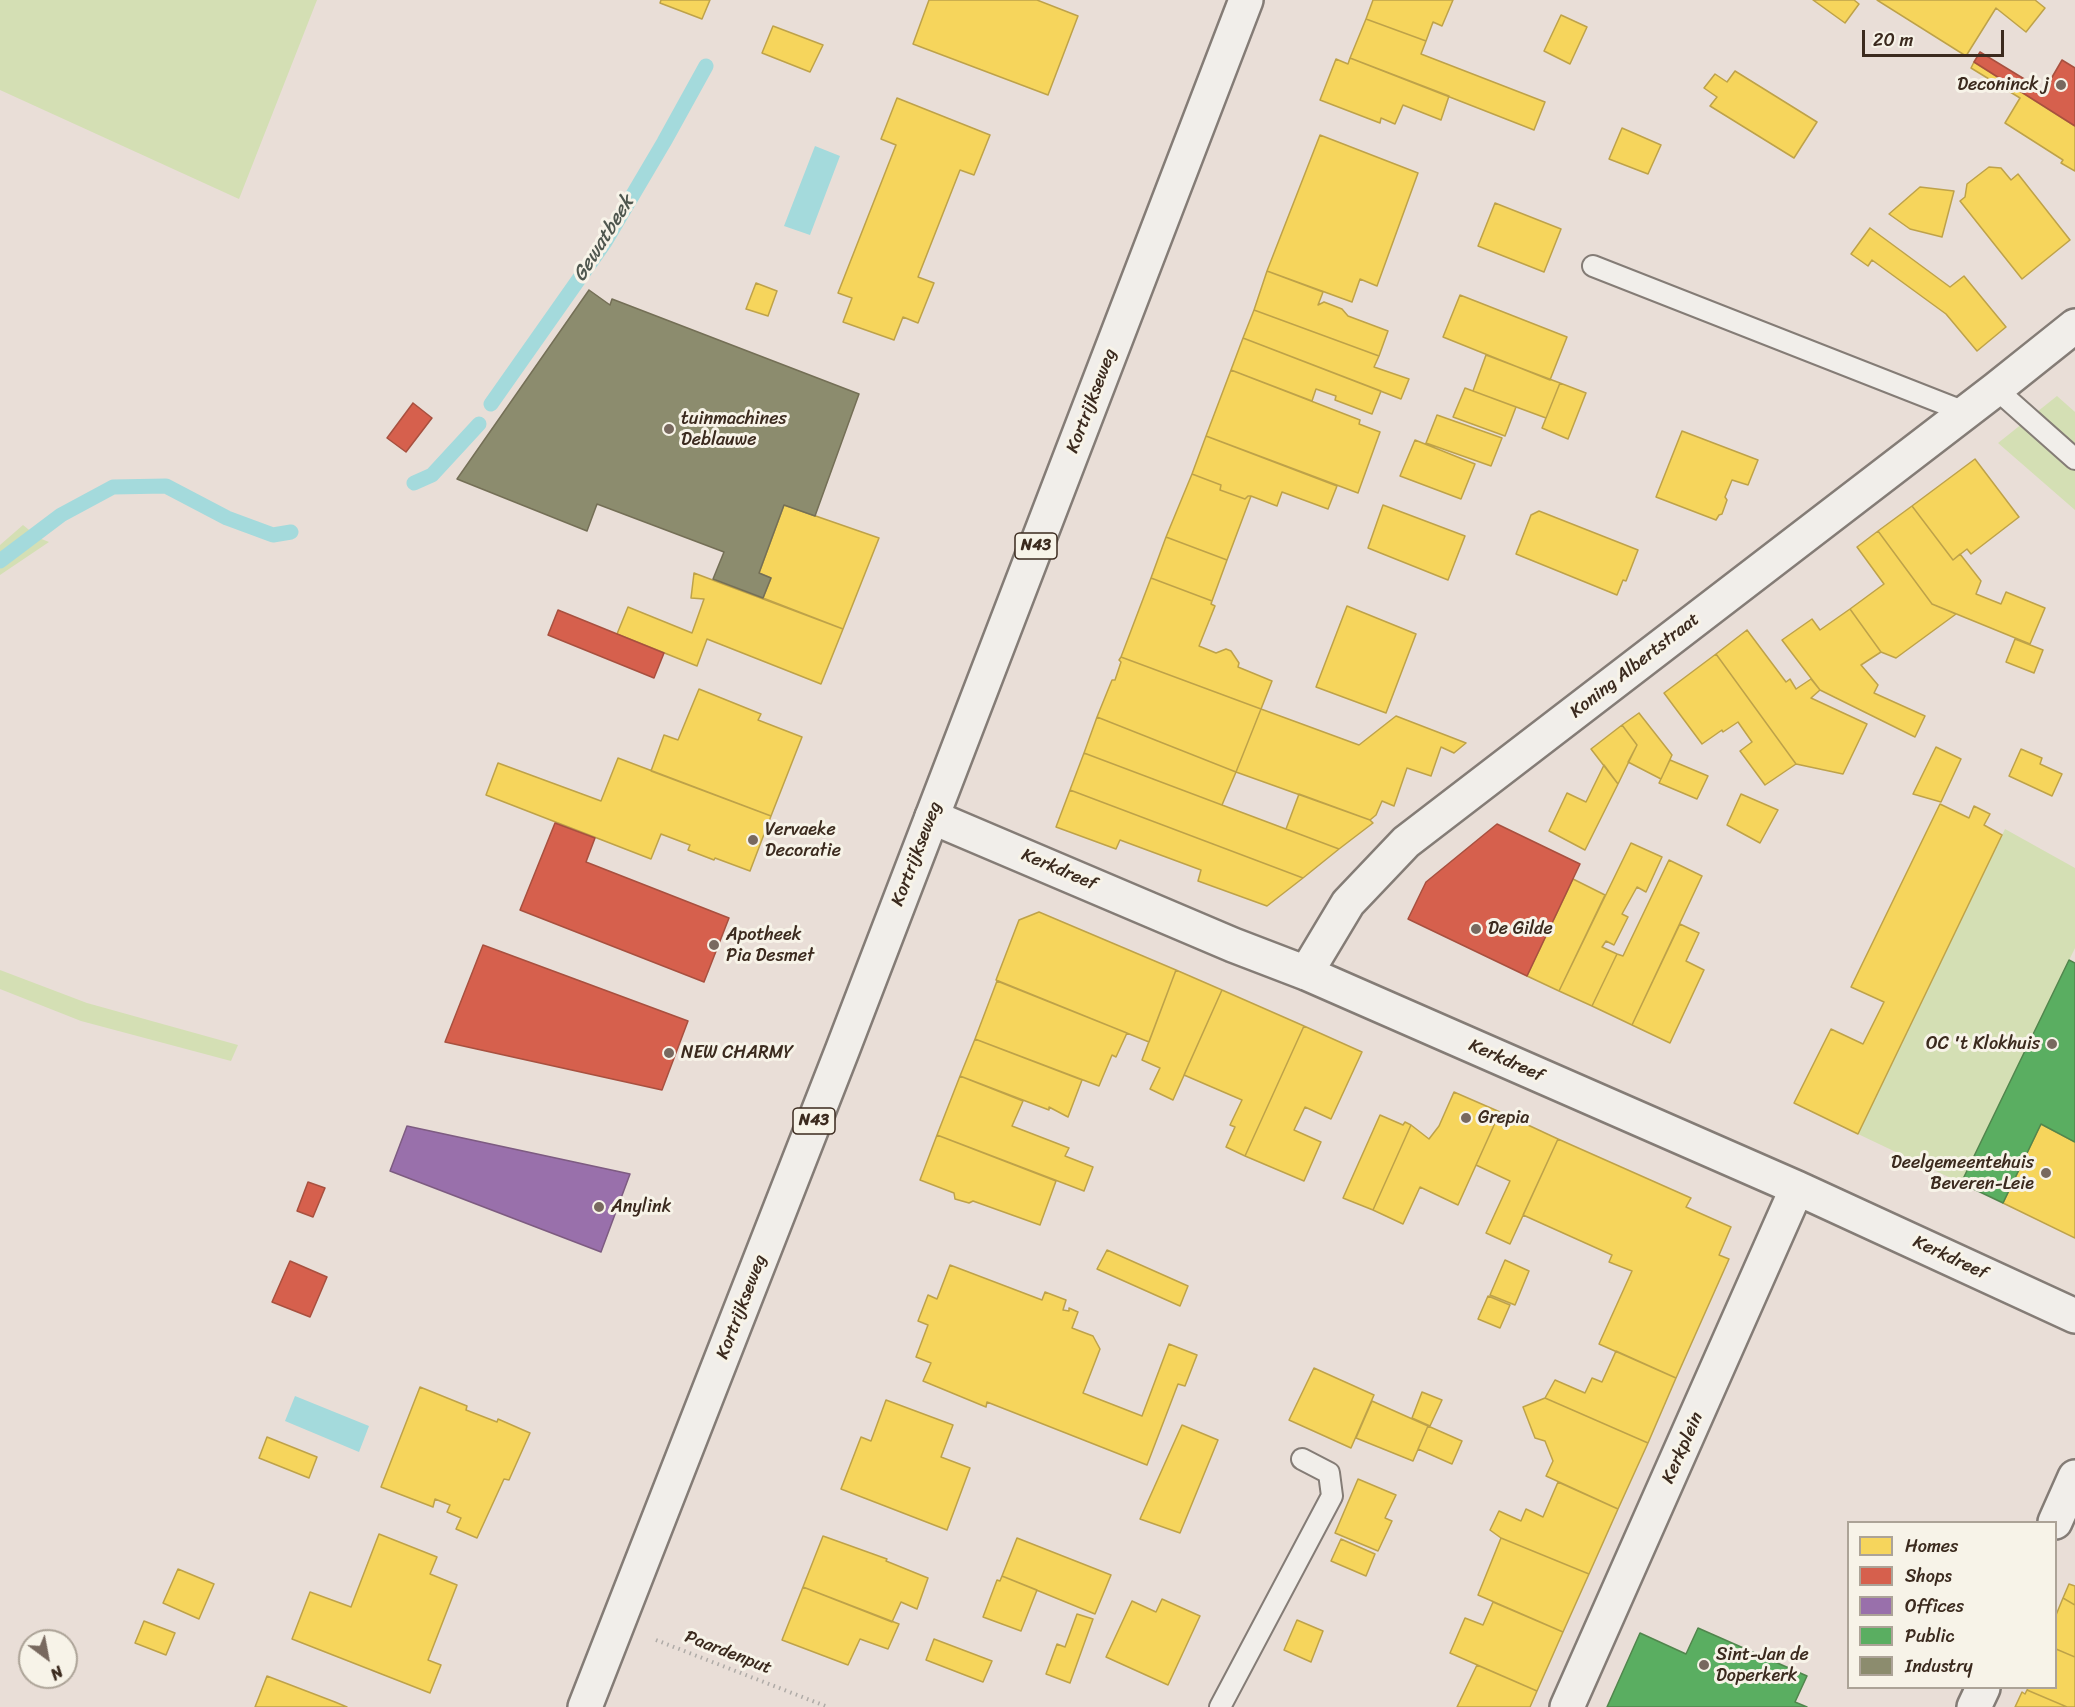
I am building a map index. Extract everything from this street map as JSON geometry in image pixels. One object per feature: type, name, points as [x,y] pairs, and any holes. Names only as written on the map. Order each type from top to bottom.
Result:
[{"type":"street","name":"Kortrijkseweg","points":[[585,1707],[932,817],[1245,0]]},
{"type":"street","name":"Koning Albertstraat","points":[[1306,973],[1348,903],[1406,842],[2075,326]]},
{"type":"street","name":"Kerkdreef","points":[[932,817],[1233,945],[1306,973],[1797,1188],[2075,1316]]},
{"type":"street","name":"Kerkplein","points":[[1568,1707],[1797,1188]]},
{"type":"street","points":[[2055,1521],[2075,1477]]},
{"type":"street","points":[[1974,1707],[1983,1689]]},
{"type":"lane","points":[[1593,266],[1965,412]]},
{"type":"lane","points":[[1996,389],[2075,459]]},
{"type":"lane","points":[[1220,1707],[1332,1496],[1329,1473],[1302,1459]]},
{"type":"path","name":"Paardenput","points":[[618,1625],[828,1707]]},
{"type":"green space","points":[[0,0],[317,0],[239,199],[0,90]]},
{"type":"green space","points":[[2057,396],[2075,412],[2075,510],[1998,443]]},
{"type":"green space","points":[[23,525],[39,538],[49,542],[0,575],[0,545]]},
{"type":"green space","points":[[2005,829],[2075,868],[2075,948],[1961,1183],[1858,1134]]},
{"type":"green space","points":[[0,970],[87,1003],[238,1045],[231,1061],[81,1021],[0,989]]},
{"type":"water","points":[[815,146],[840,156],[810,235],[784,226]]},
{"type":"water","points":[[295,1396],[369,1426],[359,1452],[285,1421]]},
{"type":"building: Homes","points":[[661,0],[710,0],[702,19],[660,3]]},
{"type":"building: Homes","points":[[929,0],[1037,0],[1078,16],[1048,95],[913,44]]},
{"type":"building: Homes","points":[[1373,0],[1453,0],[1442,26],[1433,22],[1426,41],[1366,19]]},
{"type":"building: Homes","points":[[1813,0],[1854,0],[1859,4],[1845,23]]},
{"type":"building: Homes","points":[[1877,0],[2035,0],[2045,8],[2026,32],[1996,8],[1966,56]]},
{"type":"building: Homes","points":[[1561,15],[1587,27],[1570,64],[1544,51]]},
{"type":"building: Homes","points":[[1366,19],[1426,41],[1421,54],[1545,102],[1534,130],[1350,58]]},
{"type":"building: Homes","points":[[773,26],[823,45],[810,72],[762,53]]},
{"type":"building: Homes","points":[[1350,58],[1449,96],[1441,120],[1403,105],[1395,124],[1381,118],[1380,123],[1320,100],[1336,59],[1348,64]]},
{"type":"building: Homes","points":[[1974,62],[2075,126],[2075,171],[2061,163],[2063,160],[2005,123],[2020,98],[1971,68]]},
{"type":"building: Homes","points":[[1735,71],[1817,122],[1794,158],[1710,106],[1717,97],[1704,88],[1715,74],[1727,82]]},
{"type":"building: Homes","points":[[897,98],[990,135],[974,175],[960,170],[918,277],[934,283],[918,323],[903,317],[894,340],[843,322],[852,298],[838,293],[896,145],[881,139]]},
{"type":"building: Homes","points":[[1622,128],[1661,145],[1648,174],[1609,159]]},
{"type":"building: Homes","points":[[1320,135],[1418,173],[1377,286],[1360,279],[1352,302],[1267,271]]},
{"type":"building: Homes","points":[[1989,167],[2001,168],[2011,180],[2018,174],[2070,240],[2022,279],[1960,201],[1965,197],[1967,184]]},
{"type":"building: Homes","points":[[1920,187],[1954,191],[1942,237],[1910,229],[1889,214]]},
{"type":"building: Homes","points":[[1495,203],[1561,229],[1544,272],[1478,246]]},
{"type":"building: Homes","points":[[1870,228],[1950,287],[1964,276],[2006,327],[1977,351],[1946,314],[1872,260],[1868,266],[1851,254]]},
{"type":"building: Homes","points":[[1267,271],[1323,292],[1318,305],[1324,302],[1342,309],[1348,316],[1388,331],[1379,356],[1254,310]]},
{"type":"building: Homes","points":[[756,283],[777,291],[768,316],[746,309]]},
{"type":"building: Homes","points":[[1460,295],[1567,337],[1550,380],[1443,337]]},
{"type":"building: Homes","points":[[1254,310],[1379,356],[1374,367],[1409,379],[1401,399],[1243,338]]},
{"type":"building: Homes","points":[[1243,338],[1381,391],[1372,414],[1335,400],[1336,396],[1316,389],[1312,401],[1231,370]]},
{"type":"building: Homes","points":[[1486,355],[1560,383],[1546,418],[1473,391]]},
{"type":"building: Homes","points":[[1231,370],[1360,420],[1359,424],[1380,432],[1358,493],[1206,436]]},
{"type":"building: Homes","points":[[1560,383],[1586,393],[1568,439],[1542,428]]},
{"type":"building: Homes","points":[[1465,388],[1516,407],[1505,436],[1453,417]]},
{"type":"building: Homes","points":[[1437,415],[1502,438],[1491,466],[1426,443]]},
{"type":"building: Homes","points":[[1682,431],[1758,460],[1748,485],[1732,480],[1725,497],[1727,500],[1722,514],[1716,520],[1656,497]]},
{"type":"building: Homes","points":[[1206,436],[1337,486],[1328,509],[1282,492],[1277,506],[1251,496],[1245,499],[1220,490],[1221,485],[1192,474]]},
{"type":"building: Homes","points":[[1415,440],[1475,464],[1461,499],[1400,476]]},
{"type":"building: Homes","points":[[1975,459],[2019,517],[1971,554],[1967,549],[1953,560],[1912,506]]},
{"type":"building: Homes","points":[[1192,474],[1221,485],[1220,490],[1245,499],[1251,496],[1227,560],[1166,537]]},
{"type":"building: Homes","points":[[784,505],[879,538],[843,629],[763,598],[771,578],[759,573]]},
{"type":"building: Homes","points":[[1383,505],[1465,536],[1448,580],[1368,548]]},
{"type":"building: Homes","points":[[1912,506],[1953,560],[1960,554],[1981,581],[1976,594],[2001,604],[2006,592],[2045,608],[2030,644],[1932,604],[1878,531]]},
{"type":"building: Homes","points":[[1539,511],[1638,550],[1626,581],[1623,580],[1617,595],[1516,554],[1531,515]]},
{"type":"building: Homes","points":[[1878,531],[1932,604],[1956,614],[1896,658],[1881,652],[1850,609],[1884,584],[1857,547]]},
{"type":"building: Homes","points":[[1166,537],[1227,560],[1212,601],[1151,578]]},
{"type":"building: Homes","points":[[694,573],[843,629],[821,684],[707,639],[697,666],[617,634],[628,607],[692,633],[704,599],[691,598]]},
{"type":"building: Homes","points":[[1151,578],[1212,601],[1211,604],[1215,606],[1199,646],[1216,653],[1226,649],[1231,651],[1239,663],[1238,667],[1272,681],[1261,709],[1121,657]]},
{"type":"building: Homes","points":[[1347,606],[1416,634],[1386,713],[1316,687]]},
{"type":"building: Homes","points":[[1850,609],[1881,652],[1861,665],[1878,685],[1874,693],[1925,716],[1915,737],[1820,690],[1782,640],[1812,619],[1820,630]]},
{"type":"building: Homes","points":[[1747,630],[1786,682],[1790,679],[1796,689],[1811,679],[1820,690],[1811,698],[1867,724],[1843,774],[1796,764],[1716,654]]},
{"type":"building: Homes","points":[[2015,639],[2043,650],[2034,673],[2006,662]]},
{"type":"building: Homes","points":[[1716,654],[1796,764],[1765,785],[1740,751],[1752,742],[1738,722],[1702,744],[1664,693]]},
{"type":"building: Homes","points":[[1121,657],[1261,709],[1236,772],[1097,717],[1112,680],[1115,680]]},
{"type":"building: Homes","points":[[699,689],[761,714],[758,720],[802,737],[771,816],[651,771],[664,735],[678,740]]},
{"type":"building: Homes","points":[[1261,709],[1359,745],[1396,716],[1466,743],[1454,753],[1441,747],[1431,776],[1407,768],[1394,806],[1382,801],[1376,815],[1370,820],[1236,772]]},
{"type":"building: Homes","points":[[1639,713],[1672,755],[1661,779],[1628,762],[1637,745],[1622,725]]},
{"type":"building: Homes","points":[[1097,717],[1236,772],[1222,805],[1084,753]]},
{"type":"building: Homes","points":[[1622,725],[1637,745],[1618,784],[1591,749]]},
{"type":"building: Homes","points":[[1936,747],[1961,759],[1941,802],[1913,794]]},
{"type":"building: Homes","points":[[2021,749],[2042,758],[2040,764],[2062,774],[2052,796],[2009,776]]},
{"type":"building: Homes","points":[[1084,753],[1339,849],[1303,878],[1070,790]]},
{"type":"building: Homes","points":[[618,758],[771,816],[750,871],[688,850],[690,845],[661,834],[651,859],[486,795],[498,763],[601,801]]},
{"type":"building: Homes","points":[[1670,760],[1708,776],[1697,799],[1659,783]]},
{"type":"building: Homes","points":[[1604,765],[1618,784],[1585,850],[1549,831],[1567,793],[1586,802]]},
{"type":"building: Homes","points":[[1070,790],[1303,878],[1267,906],[1198,881],[1201,870],[1120,840],[1116,849],[1056,827]]},
{"type":"building: Homes","points":[[1299,794],[1373,823],[1339,849],[1286,829]]},
{"type":"building: Homes","points":[[1741,794],[1778,810],[1760,843],[1727,825]]},
{"type":"building: Homes","points":[[1940,804],[1969,818],[1974,806],[1990,814],[1984,825],[2002,835],[1858,1134],[1794,1103],[1831,1029],[1863,1044],[1884,1002],[1851,987]]},
{"type":"building: Homes","points":[[1631,843],[1662,857],[1646,892],[1637,887],[1622,914],[1628,917],[1614,945],[1606,941],[1602,947],[1617,954],[1592,1006],[1559,991]]},
{"type":"building: Homes","points":[[1669,860],[1702,876],[1632,1025],[1592,1006],[1617,954],[1623,956]]},
{"type":"building: Homes","points":[[1573,879],[1605,895],[1559,991],[1527,976]]},
{"type":"building: Homes","points":[[1039,912],[1176,970],[1149,1042],[996,980],[1019,920]]},
{"type":"building: Homes","points":[[1680,924],[1699,933],[1686,961],[1704,970],[1670,1043],[1632,1025]]},
{"type":"building: Homes","points":[[1176,970],[1222,990],[1173,1100],[1150,1089],[1160,1068],[1142,1060]]},
{"type":"building: Homes","points":[[997,981],[1127,1033],[1116,1057],[1112,1055],[1099,1086],[975,1039]]},
{"type":"building: Homes","points":[[1222,990],[1304,1026],[1245,1156],[1226,1147],[1235,1127],[1230,1125],[1242,1100],[1184,1075]]},
{"type":"building: Homes","points":[[1304,1026],[1362,1052],[1331,1119],[1305,1107],[1294,1130],[1321,1142],[1304,1181],[1245,1156]]},
{"type":"building: Homes","points":[[975,1039],[1082,1080],[1068,1117],[1049,1107],[1049,1110],[960,1076]]},
{"type":"building: Homes","points":[[960,1076],[1023,1101],[1012,1126],[1069,1148],[1065,1156],[1093,1167],[1084,1191],[937,1135]]},
{"type":"building: Homes","points":[[1454,1092],[1500,1112],[1458,1205],[1420,1187],[1403,1224],[1373,1210],[1411,1125],[1429,1139],[1439,1126]]},
{"type":"building: Homes","points":[[1500,1112],[1558,1139],[1510,1244],[1486,1233],[1510,1181],[1476,1165]]},
{"type":"building: Homes","points":[[1380,1115],[1403,1125],[1405,1122],[1411,1125],[1373,1210],[1343,1198]]},
{"type":"building: Homes","name":"Deelgemeentehuis Beveren-Leie","points":[[2041,1124],[2075,1142],[2075,1238],[2003,1203]]},
{"type":"building: Homes","points":[[937,1135],[1056,1181],[1040,1225],[973,1201],[969,1203],[955,1199],[954,1193],[920,1180]]},
{"type":"building: Homes","points":[[1558,1139],[1691,1198],[1686,1207],[1731,1227],[1719,1255],[1729,1259],[1676,1378],[1599,1344],[1632,1271],[1609,1262],[1612,1255],[1523,1215]]},
{"type":"building: Homes","points":[[1107,1250],[1188,1286],[1180,1306],[1097,1269]]},
{"type":"building: Homes","points":[[1505,1260],[1529,1271],[1515,1305],[1490,1295]]},
{"type":"building: Homes","points":[[950,1265],[1042,1300],[1045,1292],[1066,1300],[1063,1310],[1069,1311],[1069,1308],[1078,1312],[1072,1328],[1093,1336],[1100,1349],[1083,1393],[1142,1416],[1169,1344],[1197,1355],[1185,1386],[1178,1384],[1147,1465],[987,1402],[986,1407],[923,1381],[931,1363],[916,1357],[928,1325],[918,1321],[928,1295],[937,1299]]},
{"type":"building: Homes","points":[[1488,1296],[1510,1305],[1500,1328],[1478,1319]]},
{"type":"building: Homes","points":[[1616,1351],[1676,1378],[1648,1443],[1545,1398],[1555,1380],[1585,1393],[1592,1378],[1602,1382]]},
{"type":"building: Homes","points":[[1314,1368],[1374,1395],[1351,1448],[1289,1420]]},
{"type":"building: Homes","points":[[420,1387],[467,1406],[466,1410],[497,1422],[498,1419],[530,1433],[509,1480],[504,1479],[477,1538],[456,1529],[461,1518],[447,1512],[450,1505],[435,1499],[433,1507],[381,1487]]},
{"type":"building: Homes","points":[[1422,1392],[1442,1400],[1430,1426],[1412,1418]]},
{"type":"building: Homes","points":[[1545,1398],[1648,1443],[1618,1509],[1546,1476],[1553,1461],[1545,1441],[1535,1438],[1523,1407]]},
{"type":"building: Homes","points":[[886,1400],[953,1425],[941,1457],[970,1468],[947,1530],[841,1489],[861,1437],[871,1441]]},
{"type":"building: Homes","points":[[1372,1401],[1428,1426],[1413,1461],[1356,1438]]},
{"type":"building: Homes","points":[[1182,1425],[1218,1440],[1180,1533],[1140,1519]]},
{"type":"building: Homes","points":[[1428,1426],[1462,1441],[1452,1464],[1418,1449]]},
{"type":"building: Homes","points":[[267,1437],[317,1457],[309,1478],[259,1458]]},
{"type":"building: Homes","points":[[1358,1479],[1396,1495],[1385,1518],[1392,1521],[1378,1551],[1335,1533]]},
{"type":"building: Homes","points":[[1558,1482],[1618,1509],[1589,1574],[1501,1538],[1490,1530],[1499,1511],[1521,1521],[1526,1509],[1543,1517]]},
{"type":"building: Homes","points":[[379,1534],[437,1557],[430,1574],[457,1585],[428,1660],[441,1665],[430,1693],[292,1639],[310,1592],[351,1607]]},
{"type":"building: Homes","points":[[823,1536],[887,1559],[886,1561],[928,1578],[917,1609],[901,1602],[892,1622],[803,1587]]},
{"type":"building: Homes","points":[[1017,1538],[1111,1575],[1095,1614],[1002,1576]]},
{"type":"building: Homes","points":[[1501,1538],[1589,1574],[1563,1632],[1478,1595]]},
{"type":"building: Homes","points":[[1341,1539],[1375,1554],[1366,1576],[1331,1561]]},
{"type":"building: Homes","points":[[178,1569],[214,1584],[199,1619],[163,1603]]},
{"type":"building: Homes","points":[[1002,1576],[1037,1590],[1021,1631],[983,1617],[997,1580],[1000,1581]]},
{"type":"building: Homes","points":[[2069,1584],[2075,1586],[2075,1605],[2063,1598]]},
{"type":"building: Homes","points":[[803,1587],[899,1624],[888,1649],[860,1639],[848,1665],[782,1640]]},
{"type":"building: Homes","points":[[2063,1598],[2075,1605],[2075,1657],[2057,1649],[2057,1613]]},
{"type":"building: Homes","points":[[1162,1599],[1200,1616],[1168,1685],[1106,1657],[1132,1601],[1156,1612]]},
{"type":"building: Homes","points":[[1493,1602],[1563,1632],[1537,1691],[1450,1653],[1465,1618],[1483,1625]]},
{"type":"building: Homes","points":[[1077,1614],[1093,1619],[1070,1683],[1046,1674],[1057,1644],[1065,1647]]},
{"type":"building: Homes","points":[[1297,1620],[1323,1631],[1311,1662],[1284,1650]]},
{"type":"building: Homes","points":[[144,1621],[175,1633],[166,1655],[135,1643]]},
{"type":"building: Homes","points":[[934,1639],[992,1661],[983,1682],[926,1660]]},
{"type":"building: Homes","points":[[2057,1649],[2075,1657],[2075,1707],[2067,1707],[2027,1690],[2057,1689]]},
{"type":"building: Homes","points":[[1477,1665],[1537,1691],[1530,1707],[1457,1707]]},
{"type":"building: Homes","points":[[267,1676],[335,1702],[347,1707],[255,1707]]},
{"type":"building: Homes","points":[[2027,1690],[2067,1707],[2015,1707],[2022,1692],[2025,1694]]},
{"type":"building: Shops","name":"Deconinck j","points":[[1980,52],[2044,91],[2062,60],[2075,68],[2075,126],[1974,62]]},
{"type":"building: Shops","points":[[413,403],[432,418],[406,452],[387,438]]},
{"type":"building: Shops","points":[[558,610],[664,653],[654,678],[548,635]]},
{"type":"building: Shops","points":[[555,823],[595,838],[586,862],[729,918],[704,982],[520,910]]},
{"type":"building: Shops","points":[[1497,824],[1580,864],[1527,976],[1408,919],[1426,882]]},
{"type":"building: Shops","points":[[483,945],[688,1021],[662,1090],[445,1042]]},
{"type":"building: Shops","points":[[308,1182],[325,1188],[313,1217],[297,1211]]},
{"type":"building: Shops","points":[[290,1261],[327,1277],[310,1317],[272,1302]]},
{"type":"building: Offices","points":[[407,1126],[630,1174],[601,1252],[390,1171]]},
{"type":"building: Public","name":"OC 't Klokhuis","points":[[2069,960],[2075,963],[2075,1142],[2041,1124],[2003,1203],[1961,1183]]},
{"type":"building: Public","name":"Sint-Jan de Doperkerk","points":[[1698,1628],[1807,1676],[1795,1702],[1807,1707],[1607,1707],[1640,1633],[1686,1654]]},
{"type":"building: Industry","name":"tuinmachines Deblauwe","points":[[589,290],[610,305],[612,299],[859,394],[815,516],[784,505],[759,573],[771,578],[763,598],[713,579],[724,552],[597,504],[587,531],[457,479]]},
{"type":"waterway","name":"Gewatbeek","points":[[491,404],[605,242],[706,66]]},
{"type":"waterway","name":"Gewatbeek","points":[[414,483],[432,475],[479,424]]},
{"type":"waterway","name":"Gewatbeek","points":[[0,561],[61,515],[113,487],[166,486],[227,518],[273,535],[291,532]]},
{"type":"place","name":"Deconinck j","points":[[2061,85]]},
{"type":"place","name":"tuinmachines Deblauwe","points":[[669,429]]},
{"type":"place","name":"Vervaeke Decoratie","points":[[753,840]]},
{"type":"place","name":"De Gilde","points":[[1476,929]]},
{"type":"place","name":"Apotheek Pia Desmet","points":[[714,945]]},
{"type":"place","name":"OC 't Klokhuis","points":[[2052,1044]]},
{"type":"place","name":"NEW CHARMY","points":[[669,1053]]},
{"type":"place","name":"Grepia","points":[[1466,1118]]},
{"type":"place","name":"Deelgemeentehuis Beveren-Leie","points":[[2046,1173]]},
{"type":"place","name":"Anylink","points":[[599,1207]]},
{"type":"place","name":"Sint-Jan de Doperkerk","points":[[1704,1665]]}]
